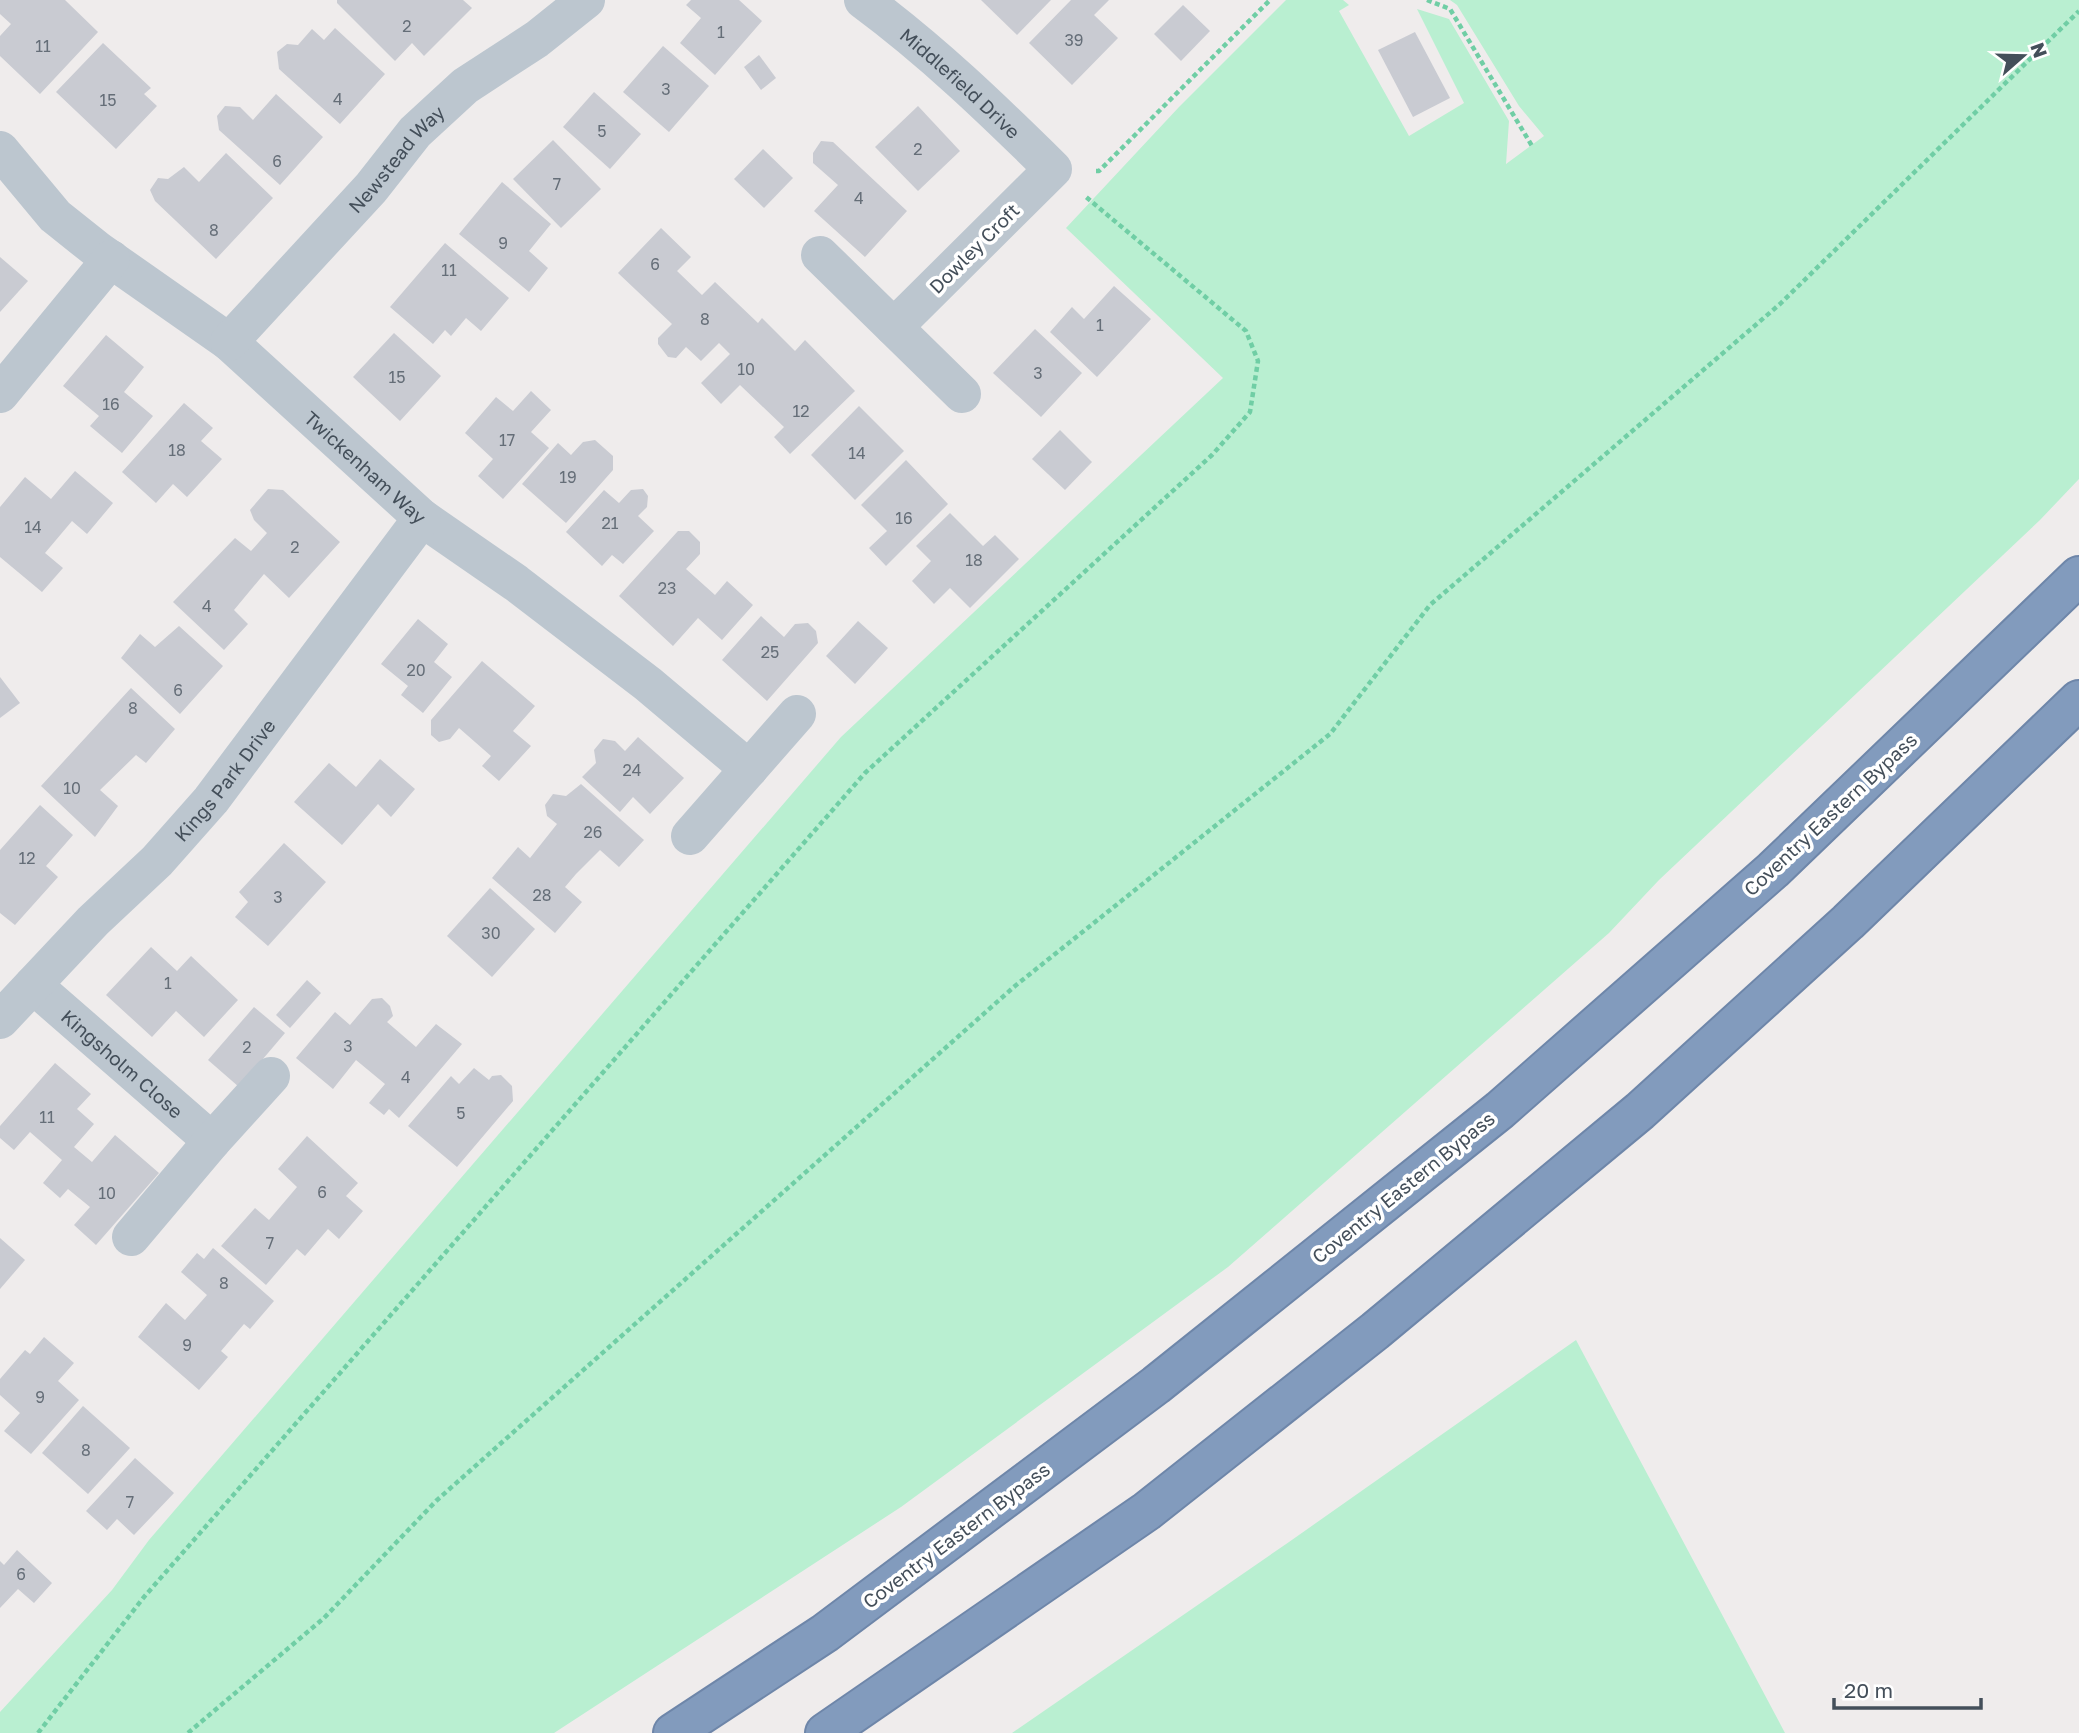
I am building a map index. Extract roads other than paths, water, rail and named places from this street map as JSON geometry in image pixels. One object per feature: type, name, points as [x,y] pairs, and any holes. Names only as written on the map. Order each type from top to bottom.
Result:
[{"type":"highway","name":"Coventry Eastern Bypass","points":[[673,1733],[825,1633],[1145,1393],[1500,1110],[1773,870],[2079,576]]},
{"type":"highway","points":[[825,1733],[1147,1511],[1386,1322],[1650,1102],[1848,922],[2079,700]]},
{"type":"street","name":"Newstead Way","points":[[229,342],[371,188],[415,132],[465,86],[537,39],[586,0]]},
{"type":"street","name":"Middlefield Drive","points":[[863,0],[908,33],[965,83],[1053,169]]},
{"type":"street","name":"Twickenham Way","points":[[0,150],[55,216],[229,342],[422,518],[516,583],[649,684],[749,769]]},
{"type":"street","name":"Dowley Croft","points":[[894,327],[1053,169]]},
{"type":"street","points":[[820,255],[962,394]]},
{"type":"street","points":[[0,394],[111,259]]},
{"type":"street","name":"Kings Park Drive","points":[[0,1020],[93,921],[157,861],[211,800],[422,518]]},
{"type":"street","points":[[690,836],[797,714]]},
{"type":"street","name":"Kingsholm Close","points":[[33,985],[212,1141]]},
{"type":"street","points":[[131,1237],[271,1076]]}]
